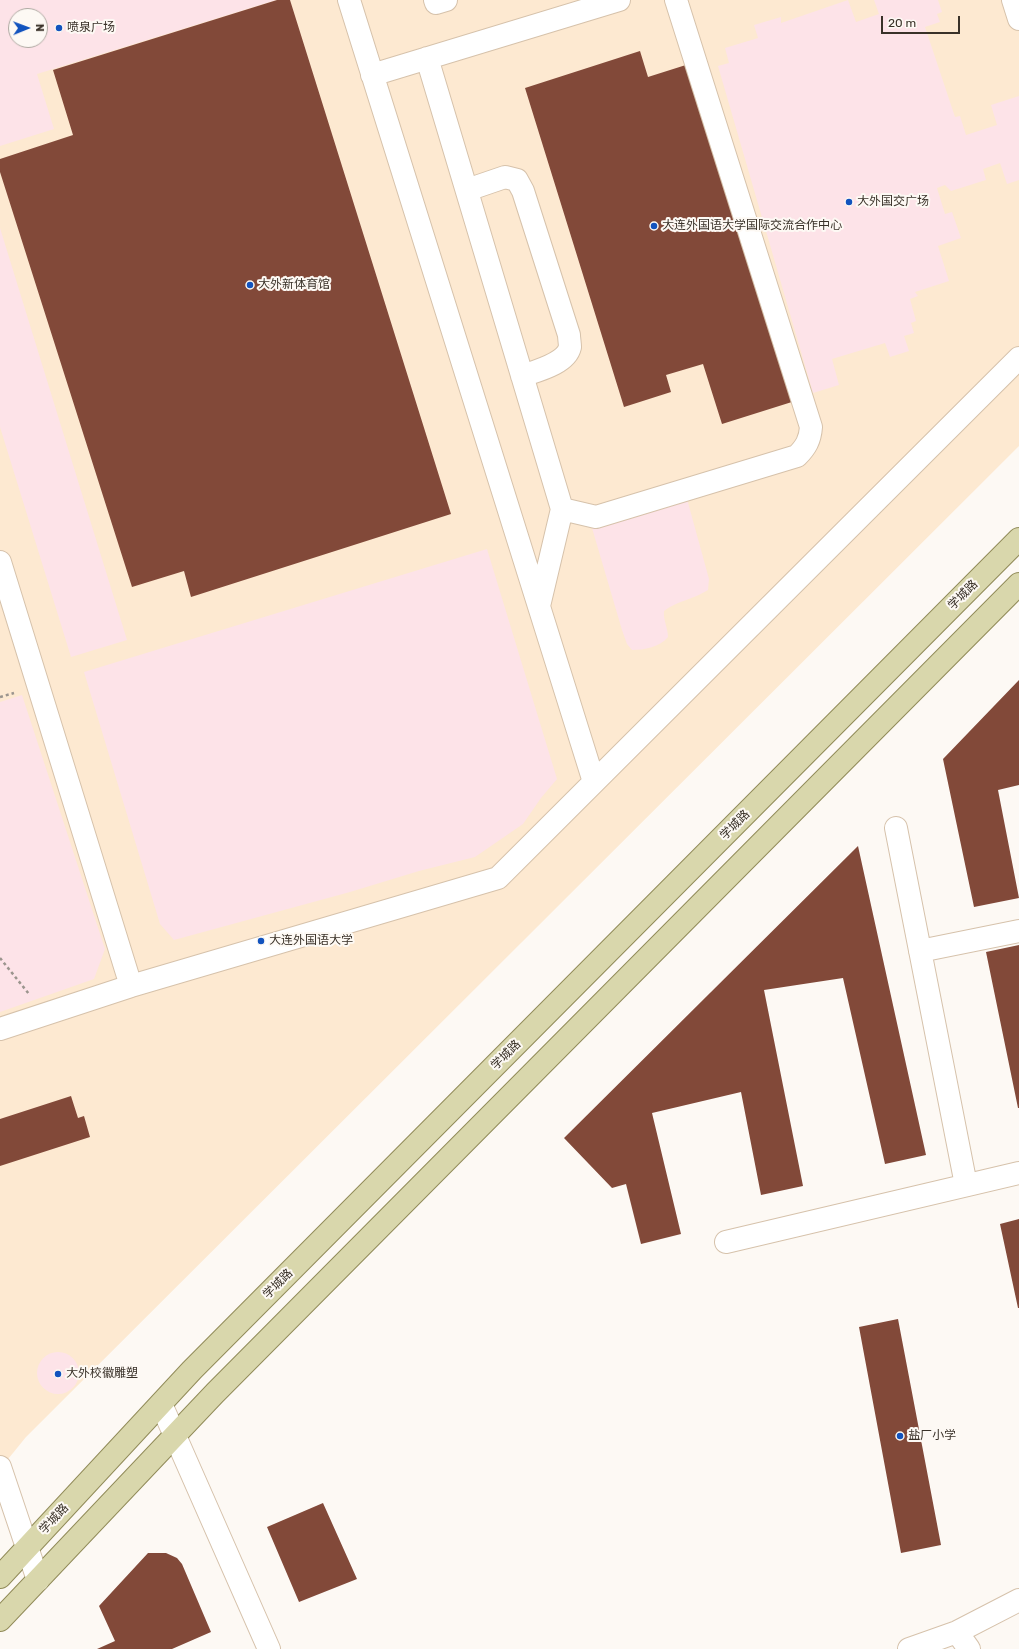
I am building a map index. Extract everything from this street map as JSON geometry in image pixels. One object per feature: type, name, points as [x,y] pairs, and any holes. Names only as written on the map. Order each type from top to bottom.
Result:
[{"type":"main road","name":"学城路","points":[[0,1577],[192,1370],[1019,539]]},
{"type":"main road","points":[[0,1620],[215,1393],[1019,584]]},
{"type":"street","points":[[348,0],[594,782]]},
{"type":"street","points":[[435,0],[436,3],[446,0]]},
{"type":"street","points":[[372,75],[619,0]]},
{"type":"street","points":[[562,509],[596,517],[797,456],[804,449],[810,438],[811,427],[676,0]]},
{"type":"street","points":[[1013,0],[1019,19]]},
{"type":"street","points":[[427,58],[562,509],[539,606]]},
{"type":"street","points":[[467,190],[505,177],[517,180],[523,191],[569,335],[570,347],[564,358],[522,376]]},
{"type":"street","points":[[0,1029],[131,986],[498,878],[1019,358]]},
{"type":"street","points":[[0,562],[131,986]]},
{"type":"street","points":[[896,828],[966,1186]]},
{"type":"street","points":[[920,951],[1019,931]]},
{"type":"street","points":[[726,1242],[1019,1173]]},
{"type":"street","points":[[161,1404],[269,1649]]},
{"type":"street","points":[[0,1467],[38,1580]]},
{"type":"street","points":[[909,1649],[963,1640],[1019,1600]]},
{"type":"path","points":[[0,958],[45,1014]]},
{"type":"shaded area","name":"大连外国语大学","points":[[0,0],[1019,0],[1019,446],[26,1437],[0,1469]]},
{"type":"shaded area","points":[[0,0],[276,0],[37,74],[54,129],[0,146]]},
{"type":"shaded area","name":"大外国交广场","points":[[848,0],[856,22],[879,14],[874,0],[938,0],[942,12],[937,14],[940,22],[925,27],[955,117],[960,116],[966,135],[997,125],[991,105],[1019,96],[1019,180],[1007,184],[1000,163],[983,169],[986,180],[951,191],[945,185],[937,188],[945,214],[952,212],[961,238],[938,246],[949,281],[915,292],[918,296],[910,299],[916,321],[911,323],[914,333],[904,336],[909,351],[890,357],[885,343],[832,359],[839,385],[813,393],[718,66],[729,63],[725,48],[758,38],[754,25],[781,17],[781,23]]},
{"type":"shaded area","points":[[0,228],[127,640],[71,657],[0,427]]},
{"type":"shaded area","points":[[687,499],[709,579],[708,590],[664,611],[668,637],[665,640],[656,646],[632,650],[627,644],[622,630],[592,528]]},
{"type":"shaded area","points":[[487,549],[557,779],[541,798],[523,824],[475,857],[419,871],[350,892],[174,940],[160,924],[84,672]]},
{"type":"shaded area","points":[[22,695],[105,949],[94,979],[0,1012],[0,702]]},
{"type":"shaded area","name":"大外校徽雕塑","points":[[54,1352],[62,1352],[70,1355],[76,1361],[79,1373],[76,1385],[70,1391],[62,1394],[54,1394],[46,1391],[40,1385],[37,1377],[37,1369],[40,1361],[46,1355]]},
{"type":"building","name":"大外新体育馆","points":[[277,0],[290,0],[451,514],[191,597],[184,571],[132,587],[0,172],[0,159],[73,135],[53,70]]},
{"type":"building","name":"大连外国语大学国际交流合作中心","points":[[640,51],[648,77],[689,64],[795,401],[722,424],[703,364],[666,375],[671,392],[624,407],[525,88]]},
{"type":"building","points":[[1019,680],[1019,785],[998,790],[1019,898],[974,907],[943,759]]},
{"type":"building","points":[[858,846],[926,1155],[885,1164],[843,978],[764,990],[803,1186],[761,1195],[741,1092],[652,1113],[681,1234],[641,1244],[626,1184],[612,1188],[564,1138]]},
{"type":"building","points":[[1019,945],[1019,1108],[1018,1108],[986,952]]},
{"type":"building","points":[[71,1096],[78,1118],[84,1116],[90,1137],[0,1166],[0,1119]]},
{"type":"building","points":[[1019,1219],[1019,1308],[1018,1308],[1000,1224]]},
{"type":"building","name":"盐厂小学","points":[[898,1319],[941,1545],[901,1553],[859,1327]]},
{"type":"building","points":[[323,1503],[357,1579],[299,1602],[267,1527]]},
{"type":"building","points":[[148,1553],[166,1553],[177,1558],[182,1564],[211,1632],[172,1649],[97,1649],[115,1641],[99,1606]]},
{"type":"place","name":"喷泉广场","points":[[59,28]]},
{"type":"place","name":"大外国交广场","points":[[849,202]]},
{"type":"place","name":"大连外国语大学国际交流合作中心","points":[[654,226]]},
{"type":"place","name":"大外新体育馆","points":[[250,285]]},
{"type":"place","name":"大连外国语大学","points":[[261,941]]},
{"type":"place","name":"大外校徽雕塑","points":[[58,1374]]},
{"type":"place","name":"盐厂小学","points":[[900,1436]]}]
